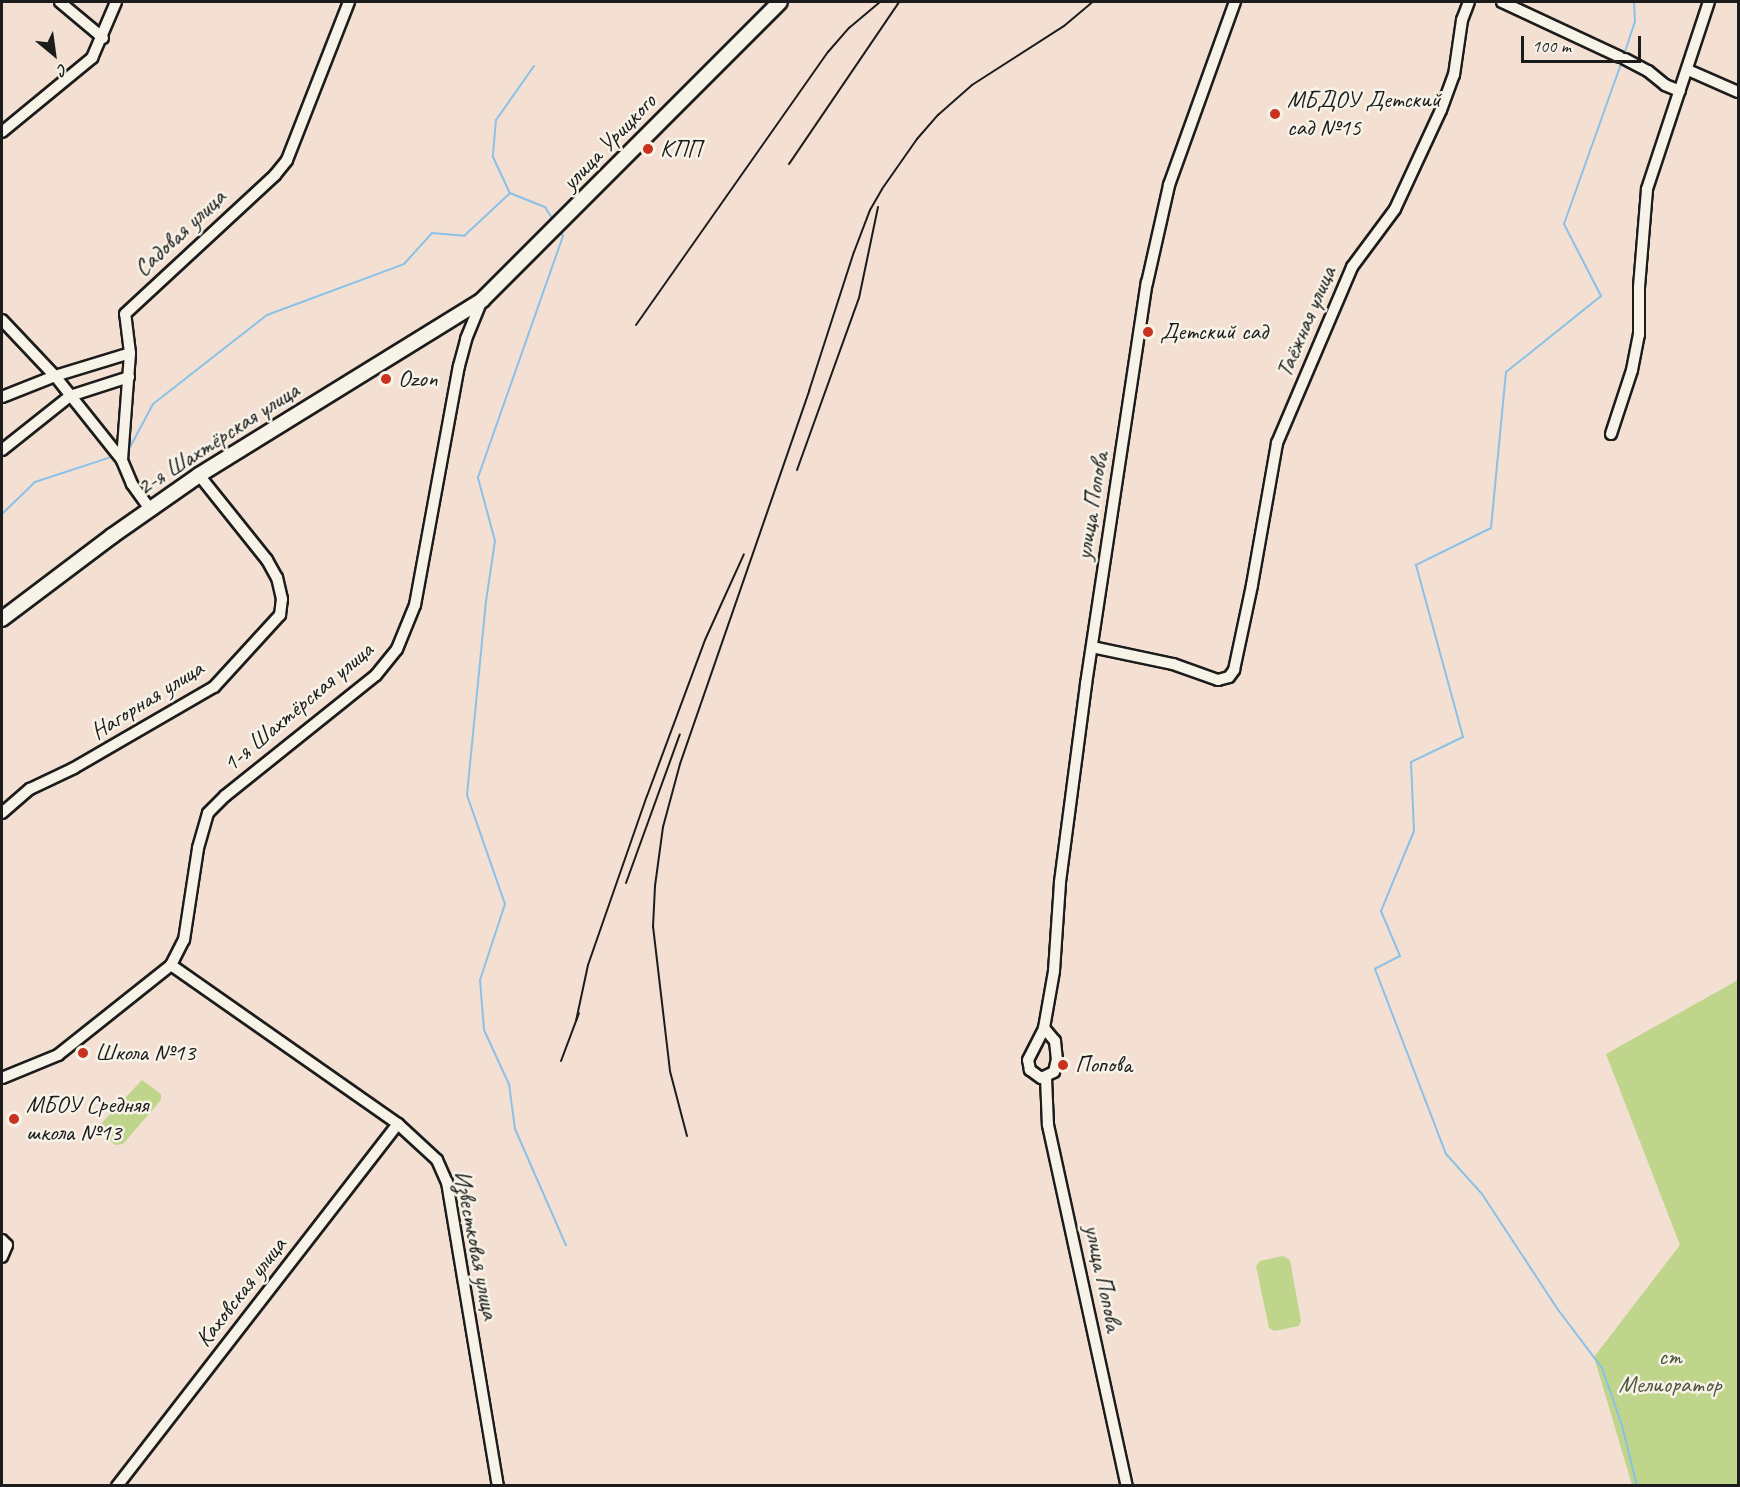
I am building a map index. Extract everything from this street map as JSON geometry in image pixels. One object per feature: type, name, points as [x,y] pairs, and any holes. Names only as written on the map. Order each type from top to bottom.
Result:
[{"type":"main road","name":"улица Урицкого","points":[[467,309],[482,300],[563,221],[780,2]]},
{"type":"main road","name":"2-я Шахтёрская улица","points":[[2,619],[199,475],[467,309]]},
{"type":"street","points":[[60,2],[103,38]]},
{"type":"street","points":[[2,132],[86,64],[103,38],[116,2]]},
{"type":"street","name":"Садовая улица","points":[[150,509],[132,484],[122,460],[130,353],[125,314],[275,175],[287,160],[349,2]]},
{"type":"street","name":"улица Попова","points":[[1044,1028],[1055,1041],[1057,1059],[1054,1072],[1046,1078],[1036,1077],[1028,1066],[1034,1044],[1044,1028],[1054,971],[1060,882],[1092,647],[1147,283],[1161,211],[1207,74],[1235,2]]},
{"type":"street","name":"Таёжная улица","points":[[1092,647],[1173,664],[1218,680],[1229,677],[1238,656],[1277,443],[1352,267],[1395,209],[1441,110],[1454,75],[1462,20],[1469,2]]},
{"type":"street","points":[[1502,2],[1622,58],[1648,71],[1665,85],[1680,91]]},
{"type":"street","points":[[1611,434],[1632,370],[1639,335],[1641,245],[1647,189],[1709,2]]},
{"type":"street","points":[[1688,70],[1738,92]]},
{"type":"street","name":"1-я Шахтёрская улица","points":[[171,965],[184,940],[198,848],[208,813],[225,796],[376,675],[404,638],[415,605],[459,366],[466,339],[482,300]]},
{"type":"street","points":[[2,320],[55,376],[122,460]]},
{"type":"street","points":[[2,397],[55,376],[130,353]]},
{"type":"street","points":[[2,450],[70,396],[129,377]]},
{"type":"street","name":"Нагорная улица","points":[[2,813],[30,789],[75,768],[214,687],[280,615],[282,599],[277,578],[267,560],[199,475]]},
{"type":"street","points":[[2,1078],[58,1055],[171,965]]},
{"type":"street","name":"Известковая улица","points":[[171,965],[398,1124],[436,1160],[447,1182],[498,1485]]},
{"type":"street","name":"улица Попова","points":[[1046,1078],[1048,1125],[1127,1485]]},
{"type":"street","name":"Каховская улица","points":[[117,1485],[398,1124]]},
{"type":"street","points":[[2,1240],[7,1245],[2,1257]]},
{"type":"green space","name":"ст Мелиоратор","points":[[1738,980],[1738,1485],[1632,1485],[1594,1357],[1680,1245],[1606,1054]]},
{"type":"green space","points":[[142,1080],[161,1094],[161,1100],[123,1144],[115,1145],[102,1133],[100,1125]]},
{"type":"green space","points":[[1283,1256],[1290,1260],[1301,1321],[1299,1326],[1274,1331],[1269,1328],[1256,1266],[1260,1261]]},
{"type":"waterway","points":[[1624,55],[1635,22],[1634,2]]},
{"type":"waterway","points":[[1622,61],[1564,224],[1601,296],[1506,372],[1491,528],[1416,565],[1463,737],[1411,762],[1414,831],[1381,911],[1400,956],[1375,969],[1446,1154],[1482,1194],[1559,1311],[1602,1368],[1622,1425],[1637,1486]]},
{"type":"waterway","points":[[534,66],[496,120],[493,157],[510,193],[545,207],[553,220]]},
{"type":"waterway","points":[[125,452],[128,451],[153,404],[267,315],[404,264],[432,233],[464,236],[509,194]]},
{"type":"waterway","points":[[559,230],[563,236],[478,478],[495,541],[486,601],[467,795],[505,904],[480,980],[484,1030],[509,1084],[515,1129],[566,1245]]},
{"type":"waterway","points":[[2,514],[35,482],[114,456]]},
{"type":"railway","points":[[636,325],[828,52],[849,28],[880,2]]},
{"type":"railway","points":[[789,164],[899,2]]},
{"type":"railway","points":[[687,1136],[670,1071],[653,927],[655,886],[663,827],[680,764],[809,391],[854,252],[870,210],[882,189],[917,139],[938,115],[972,85],[1064,26],[1093,2]]},
{"type":"railway","points":[[797,470],[859,298],[878,207]]},
{"type":"railway","points":[[576,1021],[588,965],[647,796],[705,640],[744,554]]},
{"type":"railway","points":[[626,883],[680,734]]},
{"type":"railway","points":[[561,1061],[579,1013]]},
{"type":"place","name":"МБДОУ Детский сад №15","points":[[1275,114]]},
{"type":"place","name":"КПП","points":[[648,149]]},
{"type":"place","name":"Детский сад","points":[[1148,332]]},
{"type":"place","name":"Ozon","points":[[386,379]]},
{"type":"place","name":"Школа №13","points":[[83,1053]]},
{"type":"place","name":"Попова","points":[[1063,1065]]},
{"type":"place","name":"МБОУ Средняя школа №13","points":[[14,1119]]}]
